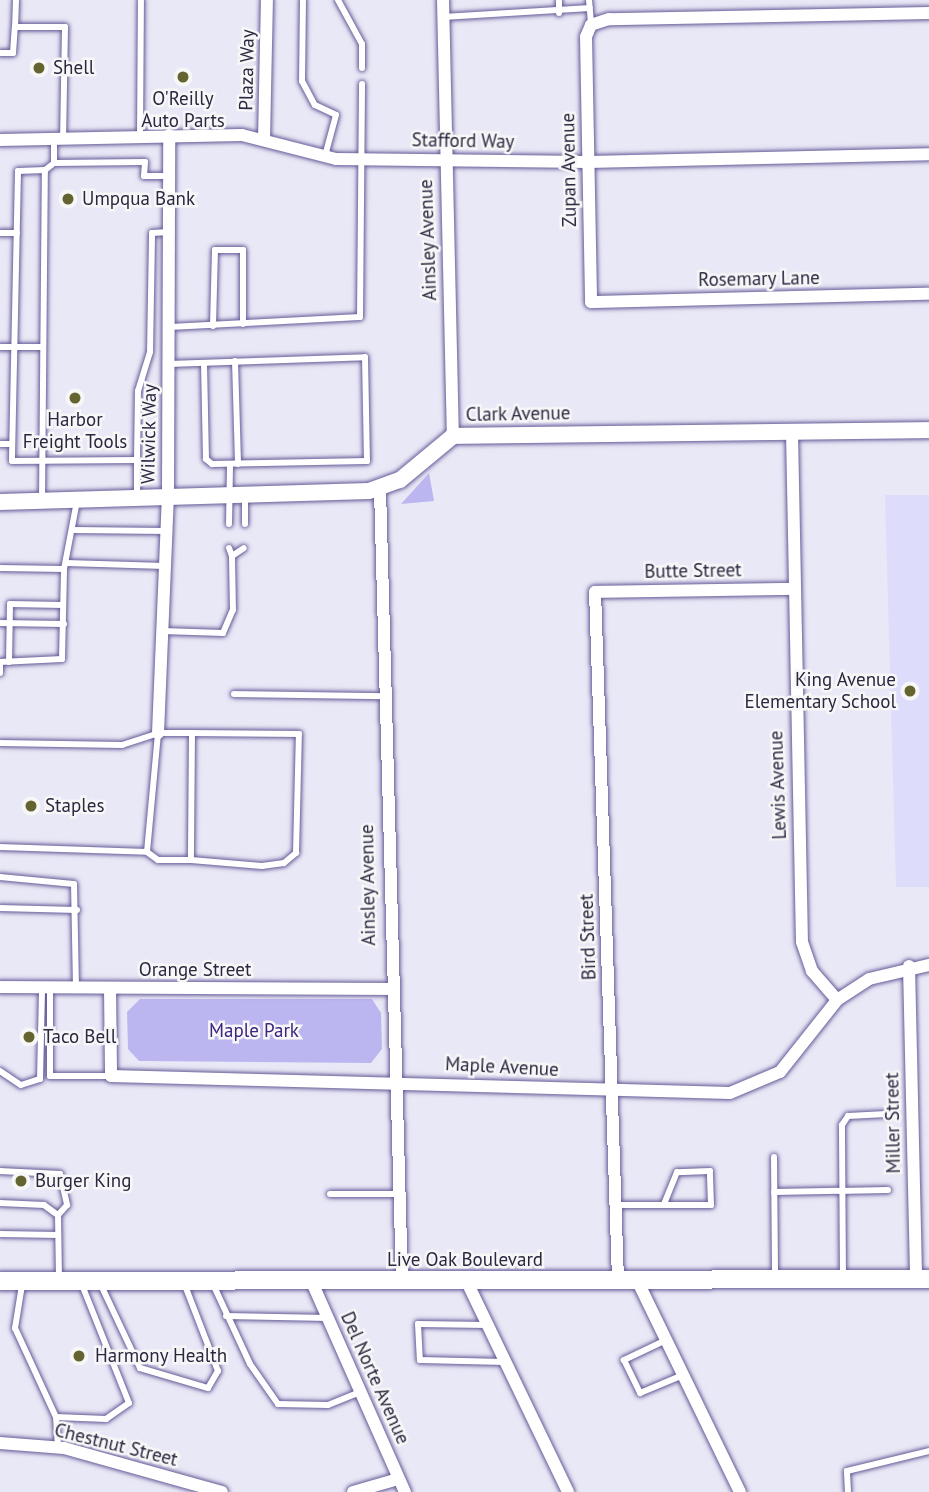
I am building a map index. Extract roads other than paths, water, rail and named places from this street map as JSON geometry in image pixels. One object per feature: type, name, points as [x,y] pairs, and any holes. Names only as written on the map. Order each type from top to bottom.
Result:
[{"type":"main road","name":"Live Oak Boulevard","points":[[0,1282],[923,1279]]},
{"type":"street","name":"Plaza Way","points":[[264,140],[267,0]]},
{"type":"street","name":"Ainsley Avenue","points":[[443,0],[453,436]]},
{"type":"street","points":[[589,31],[609,19],[929,13]]},
{"type":"street","name":"Zupan Avenue","points":[[589,31],[591,302]]},
{"type":"street","name":"Stafford Way","points":[[0,140],[169,135],[264,140],[325,156],[364,159],[588,162],[929,154]]},
{"type":"street","name":"Wilwick Way","points":[[158,733],[168,495],[169,135]]},
{"type":"street","name":"Rosemary Lane","points":[[591,302],[929,294]]},
{"type":"street","name":"Clark Avenue","points":[[380,489],[453,436],[929,429]]},
{"type":"street","name":"Lewis Avenue","points":[[792,432],[792,589],[802,942],[812,971],[837,1000]]},
{"type":"street","name":"Ainsley Avenue","points":[[380,489],[392,1082],[402,1281]]},
{"type":"street","points":[[0,502],[380,489]]},
{"type":"street","name":"Butte Street","points":[[595,592],[792,589]]},
{"type":"street","name":"Bird Street","points":[[595,592],[618,1280]]},
{"type":"street","name":"Maple Avenue","points":[[111,1076],[730,1093],[758,1085],[802,1051],[837,1000],[869,979],[909,966],[929,965]]},
{"type":"street","name":"Miller Street","points":[[909,966],[923,1279]]},
{"type":"street","name":"Orange Street","points":[[0,987],[390,989]]},
{"type":"street","points":[[110,989],[111,1076]]},
{"type":"street","name":"Del Norte Avenue","points":[[311,1280],[405,1492]]},
{"type":"street","points":[[637,1280],[740,1492]]},
{"type":"street","points":[[467,1282],[568,1492]]},
{"type":"street","name":"Chestnut Street","points":[[0,1443],[58,1447],[222,1492]]},
{"type":"street","points":[[353,1492],[398,1479]]},
{"type":"lane","points":[[0,53],[13,53],[16,0]]},
{"type":"lane","points":[[140,136],[141,0]]},
{"type":"lane","points":[[303,0],[302,81],[315,105],[336,115],[325,156]]},
{"type":"lane","points":[[338,0],[362,44],[362,68]]},
{"type":"lane","points":[[559,0],[559,13]]},
{"type":"lane","points":[[443,17],[559,13],[589,4],[589,31]]},
{"type":"lane","points":[[15,27],[65,27],[64,94],[54,163]]},
{"type":"lane","points":[[170,327],[360,317],[364,159],[362,84]]},
{"type":"lane","points":[[137,460],[12,461],[18,171],[45,170],[54,163],[145,162],[145,176],[169,176]]},
{"type":"lane","points":[[42,500],[45,170]]},
{"type":"lane","points":[[137,496],[138,391],[150,346],[152,233],[169,232]]},
{"type":"lane","points":[[0,233],[17,233]]},
{"type":"lane","points":[[213,326],[215,250],[243,250],[243,324]]},
{"type":"lane","points":[[150,346],[170,346]]},
{"type":"lane","points":[[0,347],[43,347]]},
{"type":"lane","points":[[169,364],[365,357],[367,461],[230,464],[206,459],[204,363]]},
{"type":"lane","points":[[235,362],[239,464]]},
{"type":"lane","points":[[0,444],[12,444]]},
{"type":"lane","points":[[230,464],[245,524]]},
{"type":"lane","points":[[229,524],[238,494]]},
{"type":"lane","points":[[0,673],[0,662],[62,659],[65,566],[78,499]]},
{"type":"lane","points":[[72,530],[166,531]]},
{"type":"lane","points":[[162,631],[214,633],[230,626],[232,556],[229,548]]},
{"type":"lane","points":[[232,556],[244,548]]},
{"type":"lane","points":[[0,568],[165,566]]},
{"type":"lane","points":[[9,662],[10,604],[63,605]]},
{"type":"lane","points":[[0,623],[64,624]]},
{"type":"lane","points":[[234,694],[384,696]]},
{"type":"lane","points":[[147,852],[158,733]]},
{"type":"lane","points":[[0,743],[122,745],[158,733],[299,734],[296,853],[284,863],[262,866],[158,860],[147,852],[0,847]]},
{"type":"lane","points":[[191,860],[192,733]]},
{"type":"lane","points":[[0,877],[74,884],[77,910],[76,989]]},
{"type":"lane","points":[[0,908],[77,910]]},
{"type":"lane","points":[[0,1071],[21,1085],[40,1079],[46,988]]},
{"type":"lane","points":[[46,988],[50,1076],[111,1076]]},
{"type":"lane","points":[[843,1280],[844,1119],[886,1114]]},
{"type":"lane","points":[[774,1157],[775,1280]]},
{"type":"lane","points":[[0,1171],[60,1174],[67,1205],[58,1214],[59,1281]]},
{"type":"lane","points":[[616,1205],[664,1205],[711,1205],[710,1171],[677,1172],[664,1205]]},
{"type":"lane","points":[[774,1192],[888,1190]]},
{"type":"lane","points":[[330,1194],[398,1194]]},
{"type":"lane","points":[[0,1203],[44,1205],[58,1214]]},
{"type":"lane","points":[[0,1234],[58,1235]]},
{"type":"lane","points":[[211,1280],[226,1316],[269,1397],[290,1408],[328,1405],[360,1392]]},
{"type":"lane","points":[[56,1418],[106,1419],[126,1410],[130,1396],[81,1281]]},
{"type":"lane","points":[[99,1281],[140,1368],[208,1388],[218,1370],[183,1281]]},
{"type":"lane","points":[[22,1282],[15,1328],[56,1418],[58,1447]]},
{"type":"lane","points":[[226,1316],[328,1318]]},
{"type":"lane","points":[[487,1325],[418,1324],[420,1360],[505,1362]]},
{"type":"lane","points":[[666,1340],[624,1360],[640,1393],[683,1375]]},
{"type":"lane","points":[[848,1492],[846,1471],[929,1451]]},
{"type":"place","name":"Shell","points":[[39,68]]},
{"type":"place","name":"O'Reilly Auto Parts","points":[[183,77]]},
{"type":"place","name":"Umpqua Bank","points":[[68,199]]},
{"type":"place","name":"Harbor Freight Tools","points":[[75,398]]},
{"type":"place","name":"King Avenue Elementary School","points":[[910,691]]},
{"type":"place","name":"Staples","points":[[31,806]]},
{"type":"place","name":"Taco Bell","points":[[29,1037]]},
{"type":"place","name":"Burger King","points":[[21,1181]]},
{"type":"place","name":"Harmony Health","points":[[79,1356]]},
{"type":"park label","name":"Maple Park","points":[[254,1031]]}]
